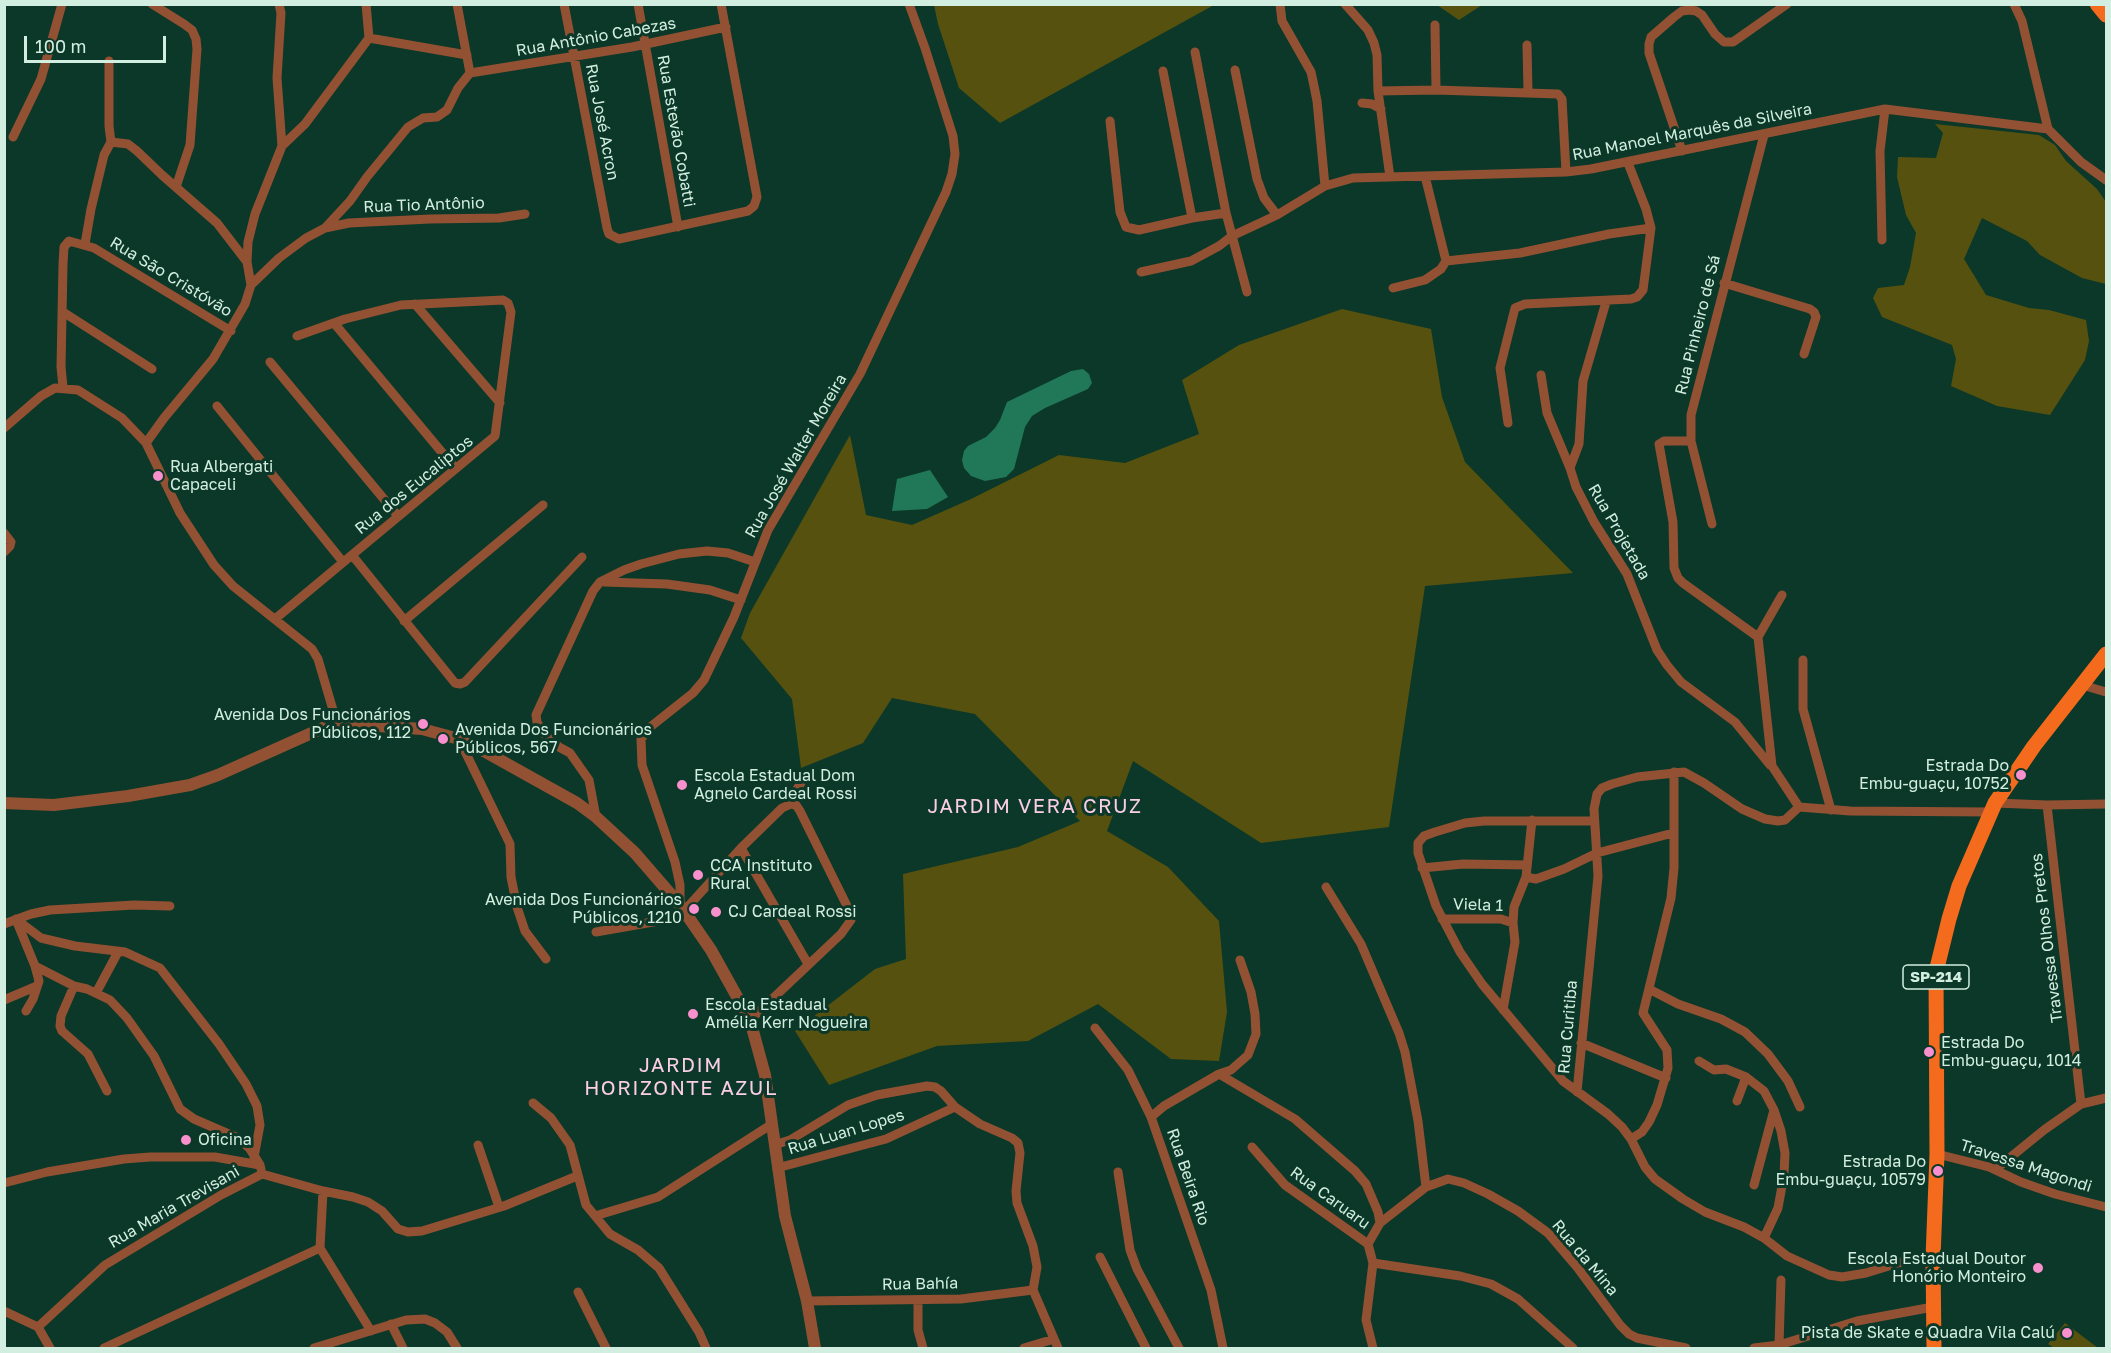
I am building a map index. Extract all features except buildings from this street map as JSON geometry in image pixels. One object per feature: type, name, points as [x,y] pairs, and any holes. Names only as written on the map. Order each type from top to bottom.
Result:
[{"type":"main road","points":[[2097,4],[2106,15]]},
{"type":"main road","name":"SP-214","points":[[1934,1348],[1936,972],[1959,886],[1993,807],[2034,746],[2106,654]]},
{"type":"street","points":[[14,137],[43,73],[62,4]]},
{"type":"street","points":[[152,4],[192,30],[196,39],[190,145],[176,187]]},
{"type":"street","points":[[279,4],[277,78],[282,146]]},
{"type":"street","points":[[147,443],[164,418],[213,359],[245,304],[251,285],[247,262],[248,242],[255,214],[282,146],[306,124],[369,38],[366,4]]},
{"type":"street","points":[[251,285],[279,258],[306,238],[325,228],[350,201],[408,127],[423,118],[437,117],[447,110],[458,88],[470,73],[457,4]]},
{"type":"street","name":"Rua José Acron","points":[[564,4],[609,234],[619,239],[678,227]]},
{"type":"street","name":"Rua Estevão Cobatti","points":[[638,4],[678,227]]},
{"type":"street","points":[[678,227],[748,211],[754,206],[757,197],[721,4]]},
{"type":"street","name":"Rua José Walter Moreira","points":[[684,910],[675,862],[642,765],[641,739],[649,728],[693,693],[704,680],[741,600],[768,530],[860,374],[946,192],[955,154],[953,136],[909,4]]},
{"type":"street","points":[[1280,4],[1282,21],[1303,57],[1314,86],[1325,186]]},
{"type":"street","points":[[1345,4],[1368,30],[1374,43],[1390,177]]},
{"type":"street","points":[[1682,151],[1649,52],[1651,37],[1682,8],[1702,15],[1715,34],[1728,43],[1741,37],[1787,4]]},
{"type":"street","points":[[2014,4],[2022,21],[2048,129],[2081,162],[2106,180]]},
{"type":"street","points":[[1435,25],[1436,90]]},
{"type":"street","name":"Rua Antônio Cabezas","points":[[470,73],[646,44],[726,27]]},
{"type":"street","points":[[369,38],[466,56]]},
{"type":"street","points":[[1527,45],[1528,92]]},
{"type":"street","points":[[1195,52],[1226,213],[1247,292]]},
{"type":"street","points":[[85,244],[104,155],[111,142],[109,61]]},
{"type":"street","points":[[1235,70],[1257,179],[1264,198],[1277,215]]},
{"type":"street","points":[[1163,71],[1192,218]]},
{"type":"street","points":[[1378,91],[1528,92],[1553,93],[1561,96],[1566,172]]},
{"type":"street","points":[[1362,103],[1372,104],[1381,109]]},
{"type":"street","points":[[1882,240],[1880,151],[1886,109]]},
{"type":"street","name":"Rua Manoel Marquês da Silveira","points":[[1141,272],[1191,261],[1232,236],[1277,215],[1325,186],[1353,178],[1566,172],[1628,163],[1886,109],[2048,129]]},
{"type":"street","points":[[1110,121],[1120,212],[1126,227],[1139,230],[1226,213]]},
{"type":"street","name":"Rua Pinheiro de Sá","points":[[1712,524],[1691,441],[1691,415],[1764,135]]},
{"type":"street","points":[[111,142],[131,146],[217,223],[247,262]]},
{"type":"street","points":[[1508,423],[1500,369],[1515,308],[1525,303],[1606,302],[1630,299],[1641,294],[1651,228],[1628,163]]},
{"type":"street","points":[[1393,288],[1425,280],[1441,269],[1446,261],[1425,176]]},
{"type":"street","name":"Rua Tio Antônio","points":[[325,228],[349,223],[499,218],[525,214]]},
{"type":"street","points":[[1446,261],[1520,254],[1609,234],[1651,228]]},
{"type":"street","name":"Rua São Cristóvão","points":[[63,312],[64,246],[69,241],[94,248],[231,331]]},
{"type":"street","points":[[1724,283],[1814,312],[1816,317],[1804,354]]},
{"type":"street","name":"Rua dos Eucaliptos","points":[[275,619],[495,436],[511,312],[508,303],[503,300],[401,305],[334,323],[297,336]]},
{"type":"street","points":[[1570,468],[1579,444],[1586,370],[1606,302]]},
{"type":"street","points":[[415,304],[500,404]]},
{"type":"street","points":[[63,312],[152,369]]},
{"type":"street","points":[[63,312],[61,367],[63,387]]},
{"type":"street","points":[[334,323],[455,468]]},
{"type":"street","points":[[270,362],[398,516]]},
{"type":"street","name":"Rua Projetada","points":[[1541,375],[1547,414],[1582,501],[1627,574],[1657,650],[1667,666],[1694,692],[1735,722],[1772,766],[1799,807]]},
{"type":"street","points":[[4,428],[49,390],[63,387],[91,396],[122,418],[147,443],[180,513],[214,565],[233,586],[312,649],[318,659],[333,710],[334,723]]},
{"type":"street","points":[[217,406],[343,562]]},
{"type":"street","name":"Rua Projetada","points":[[1691,441],[1664,441],[1659,444],[1673,522],[1676,573],[1683,583],[1758,637],[1772,766]]},
{"type":"street","points":[[404,621],[543,505]]},
{"type":"street","points":[[4,533],[11,542],[4,552]]},
{"type":"street","points":[[596,817],[589,780],[570,753],[544,734],[536,715],[586,603],[600,582],[641,564],[679,554],[707,551],[728,553],[755,562]]},
{"type":"street","points":[[352,555],[455,683],[465,682],[582,557]]},
{"type":"street","points":[[600,582],[667,584],[710,590],[741,600]]},
{"type":"street","points":[[1758,637],[1782,595]]},
{"type":"street","points":[[1803,660],[1803,709],[1831,810]]},
{"type":"street","points":[[2082,685],[2106,692]]},
{"type":"street","points":[[4,803],[54,805],[128,796],[189,785],[218,775],[334,723],[422,729],[459,739],[559,793],[596,817],[634,853],[684,910],[711,950],[750,1020],[759,1050],[790,1239],[807,1301],[815,1348]]},
{"type":"street","points":[[459,739],[510,844],[511,877],[525,931],[546,959]]},
{"type":"street","points":[[1631,1140],[1649,1122],[1668,1068],[1667,1050],[1643,1013],[1671,898],[1674,868],[1674,772],[1683,772],[1692,776],[1742,809],[1765,819],[1778,821],[1785,820],[1799,807],[1831,810],[2106,804]]},
{"type":"street","name":"Rua Curitiba","points":[[1577,1092],[1596,908],[1597,853],[1594,801],[1602,788],[1636,777],[1674,772]]},
{"type":"street","points":[[791,804],[793,795],[807,774]]},
{"type":"street","points":[[596,932],[684,910],[741,848],[782,808],[791,804],[796,805],[849,909],[851,920],[841,934],[750,1020]]},
{"type":"street","name":"Travessa Olhos Pretos","points":[[2047,805],[2081,1104]]},
{"type":"street","points":[[1503,1010],[1515,942],[1513,923],[1516,900],[1526,877],[1532,820]]},
{"type":"street","name":"Rua Curitiba","points":[[1577,1092],[1563,1081],[1503,1010],[1460,952],[1442,919],[1422,868],[1417,847],[1424,836],[1465,823],[1532,820],[1594,821]]},
{"type":"street","points":[[1526,877],[1536,879],[1597,853],[1673,833]]},
{"type":"street","points":[[741,848],[808,964]]},
{"type":"street","points":[[1422,868],[1463,864],[1527,865]]},
{"type":"street","points":[[1326,887],[1361,944],[1399,1033],[1405,1052],[1418,1121],[1426,1187]]},
{"type":"street","points":[[4,924],[50,910],[134,905],[170,906]]},
{"type":"street","name":"Viela 1","points":[[1442,919],[1501,919],[1513,923]]},
{"type":"street","points":[[16,920],[41,939],[125,952],[160,968],[213,1037],[257,1106],[260,1125],[259,1165]]},
{"type":"street","points":[[16,920],[39,981],[26,1011]]},
{"type":"street","points":[[96,993],[118,952]]},
{"type":"street","points":[[1151,1117],[1164,1106],[1241,1064],[1248,1056],[1256,1034],[1251,992],[1240,960]]},
{"type":"street","points":[[35,966],[74,986],[110,1000],[127,1018],[154,1056],[180,1109],[194,1119],[238,1138],[250,1149],[259,1165]]},
{"type":"street","points":[[4,1000],[37,986]]},
{"type":"street","points":[[74,986],[60,1026],[88,1054],[107,1091]]},
{"type":"street","points":[[1648,989],[1745,1032],[1768,1054],[1788,1081],[1800,1107]]},
{"type":"street","name":"Rua Beira Rio","points":[[1095,1028],[1128,1071],[1151,1117],[1211,1290],[1220,1327],[1222,1348]]},
{"type":"street","points":[[1581,1043],[1666,1078]]},
{"type":"street","points":[[1699,1061],[1714,1070],[1726,1069],[1746,1077],[1764,1091],[1774,1110],[1785,1153],[1784,1175],[1778,1208],[1764,1238]]},
{"type":"street","points":[[1219,1074],[1294,1119],[1354,1171],[1366,1184],[1378,1212],[1380,1223]]},
{"type":"street","points":[[1737,1101],[1746,1077]]},
{"type":"street","points":[[774,1145],[790,1140],[848,1105],[877,1095],[927,1086],[941,1091],[955,1107],[980,1124],[1012,1138],[1018,1143],[1020,1153],[1017,1203],[1033,1246],[1037,1267],[1033,1290],[1056,1344],[1024,1348]]},
{"type":"street","points":[[1577,1092],[1608,1114],[1631,1140],[1645,1167],[1655,1179],[1705,1212],[1744,1227],[1804,1265],[1829,1275],[1842,1277],[1866,1273],[1905,1261],[1933,1258]]},
{"type":"street","points":[[1996,1169],[2044,1130],[2081,1104],[2106,1098]]},
{"type":"street","points":[[533,1103],[552,1118],[570,1145],[586,1205],[610,1233],[638,1250],[658,1268],[699,1332],[706,1348]]},
{"type":"street","name":"Rua Luan Lopes","points":[[777,1168],[886,1139],[955,1107]]},
{"type":"street","points":[[1754,1185],[1774,1110]]},
{"type":"street","points":[[596,1216],[658,1197],[772,1124]]},
{"type":"street","points":[[478,1144],[499,1207]]},
{"type":"street","name":"Rua Caruaru","points":[[1252,1147],[1285,1185],[1368,1244]]},
{"type":"street","name":"Travessa Magondi","points":[[1936,1154],[1996,1169],[2043,1190],[2106,1207]]},
{"type":"street","points":[[4,1183],[47,1172],[150,1157],[215,1157],[259,1165]]},
{"type":"street","name":"Rua Maria Trevisani","points":[[38,1327],[105,1265],[221,1195],[259,1165],[323,1191],[368,1202],[382,1211],[398,1229],[408,1232],[422,1231],[499,1207],[578,1176]]},
{"type":"street","points":[[1118,1172],[1130,1250],[1137,1269],[1179,1348]]},
{"type":"street","name":"Rua da Mina","points":[[1368,1244],[1380,1223],[1426,1187],[1448,1179],[1464,1183],[1518,1211],[1548,1233],[1629,1334],[1686,1348]]},
{"type":"street","points":[[323,1191],[320,1248],[372,1331]]},
{"type":"street","points":[[1368,1244],[1373,1263],[1366,1320],[1373,1348]]},
{"type":"street","points":[[104,1348],[320,1248]]},
{"type":"street","points":[[1100,1257],[1146,1348]]},
{"type":"street","points":[[1373,1263],[1460,1276],[1491,1284],[1518,1299],[1573,1348]]},
{"type":"street","points":[[1779,1345],[1781,1280]]},
{"type":"street","name":"Rua Bahía","points":[[807,1301],[961,1299],[1033,1290]]},
{"type":"street","points":[[579,1292],[606,1348]]},
{"type":"street","points":[[918,1300],[918,1330],[923,1348]]},
{"type":"street","points":[[1754,1348],[1779,1345],[1849,1323],[1933,1307]]},
{"type":"street","points":[[4,1311],[38,1327],[50,1348]]},
{"type":"street","points":[[314,1348],[406,1320],[425,1319],[447,1332],[457,1348]]},
{"type":"street","points":[[391,1324],[403,1348]]},
{"type":"shaded area","points":[[934,4],[1214,5],[1000,123],[959,88],[938,24]]},
{"type":"shaded area","points":[[1437,5],[1482,5],[1459,20]]},
{"type":"shaded area","points":[[1935,124],[2039,135],[2055,145],[2066,161],[2097,189],[2106,202],[2106,284],[2082,278],[2040,255],[2027,241],[1982,218],[1964,259],[1986,295],[2029,308],[2049,310],[2086,320],[2089,341],[2085,360],[2050,415],[1997,406],[1951,386],[1956,359],[1952,345],[1882,317],[1873,298],[1878,288],[1904,285],[1916,233],[1906,215],[1897,177],[1898,157],[1936,158],[1943,133]]},
{"type":"shaded area","points":[[1342,309],[1431,329],[1442,397],[1465,462],[1573,573],[1425,586],[1389,827],[1261,843],[1133,761],[1107,831],[1168,867],[1219,921],[1227,1012],[1219,1061],[1171,1059],[1098,1004],[1028,1041],[937,1046],[829,1085],[795,1031],[875,969],[906,959],[903,874],[1018,847],[1080,821],[975,714],[892,698],[863,743],[801,768],[792,699],[741,638],[750,613],[850,435],[866,515],[912,525],[971,499],[1059,455],[1125,463],[1199,434],[1182,380],[1239,345]]},
{"type":"shaded area","points":[[1083,369],[1089,374],[1092,383],[1088,389],[1032,416],[1025,427],[1014,469],[1006,477],[985,481],[971,476],[964,468],[962,460],[964,451],[968,446],[986,437],[995,428],[1007,402],[1071,371]]},
{"type":"shaded area","points":[[930,470],[948,497],[927,509],[892,511],[897,479]]},
{"type":"shaded area","name":"Pista de Skate e Quadra Vila Calú","points":[[2065,1323],[2098,1348],[2054,1348],[2048,1344]]},
{"type":"place","name":"Rua Albergati Capaceli","points":[[158,476]]},
{"type":"place","name":"Avenida Dos Funcionários Públicos, 112","points":[[423,724]]},
{"type":"place","name":"Avenida Dos Funcionários Públicos, 567","points":[[443,739]]},
{"type":"place","name":"Estrada Do Embu-guaçu, 10752","points":[[2021,775]]},
{"type":"place","name":"Escola Estadual Dom Agnelo Cardeal Rossi","points":[[682,785]]},
{"type":"place","name":"CCA Instituto Rural","points":[[698,875]]},
{"type":"place","name":"Avenida Dos Funcionários Públicos, 1210","points":[[694,909]]},
{"type":"place","name":"CJ Cardeal Rossi","points":[[716,912]]},
{"type":"place","name":"Escola Estadual Amélia Kerr Nogueira","points":[[693,1014]]},
{"type":"place","name":"Estrada Do Embu-guaçu, 1014","points":[[1929,1052]]},
{"type":"place","name":"Oficina","points":[[186,1140]]},
{"type":"place","name":"Estrada Do Embu-guaçu, 10579","points":[[1938,1171]]},
{"type":"place","name":"Escola Estadual Doutor Honório Monteiro","points":[[2038,1268]]},
{"type":"place","name":"Pista de Skate e Quadra Vila Calú","points":[[2067,1333]]},
{"type":"district","name":"JARDIM VERA CRUZ","points":[[1035,807]]},
{"type":"district","name":"JARDIM HORIZONTE AZUL","points":[[681,1078]]}]
